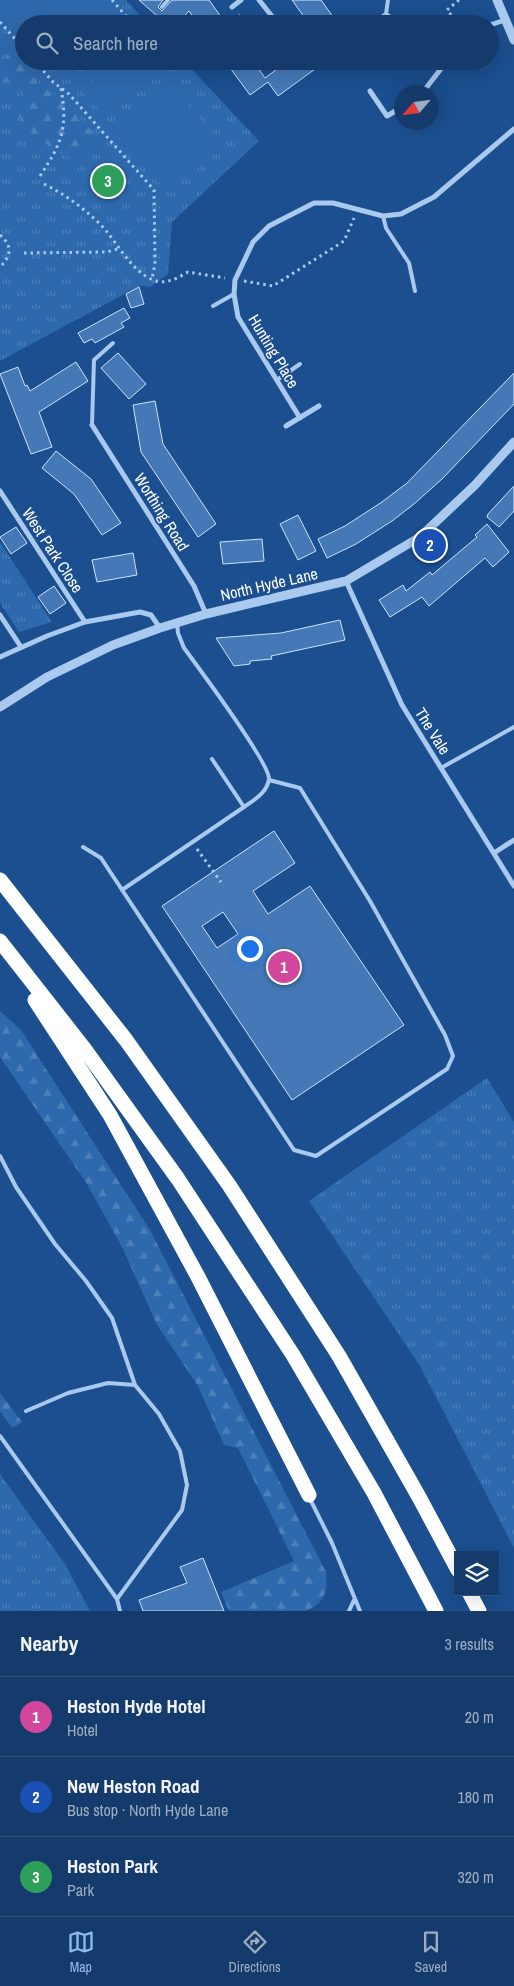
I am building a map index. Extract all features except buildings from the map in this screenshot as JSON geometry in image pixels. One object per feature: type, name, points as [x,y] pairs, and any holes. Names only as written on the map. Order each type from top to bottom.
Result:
[{"type":"highway","points":[[0,880],[126,1040],[229,1185],[339,1356],[454,1563]]},
{"type":"highway","points":[[0,941],[83,1047],[178,1179],[293,1355],[374,1493],[436,1611]]},
{"type":"highway","points":[[0,945],[110,1115],[197,1275],[308,1495]]},
{"type":"highway","points":[[471,1596],[479,1611]]},
{"type":"street","points":[[232,7],[241,0]]},
{"type":"street","points":[[259,0],[271,15]]},
{"type":"street","points":[[497,0],[514,40]]},
{"type":"street","points":[[499,22],[504,20]]},
{"type":"street","points":[[428,85],[440,70]]},
{"type":"street","points":[[370,91],[387,116],[394,112]]},
{"type":"street","name":"Hunting Place","points":[[300,418],[238,317],[234,294],[235,280],[253,242],[269,226],[314,203],[333,203],[383,216],[401,214],[434,197],[514,129]]},
{"type":"street","points":[[286,426],[319,406]]},
{"type":"street","name":"Worthing Road","points":[[92,425],[194,586],[206,614]]},
{"type":"street","name":"North Hyde Lane","points":[[0,707],[48,677],[114,645],[160,628],[206,614],[346,581],[420,538],[475,484],[514,442]]},
{"type":"street","name":"West Park Close","points":[[0,492],[85,622]]},
{"type":"street","name":"The Vale","points":[[346,581],[402,705],[514,886]]},
{"type":"street","points":[[0,657],[20,647],[85,622],[140,612],[151,616],[160,628]]},
{"type":"street","points":[[0,615],[20,647]]},
{"type":"street","points":[[494,852],[514,840]]},
{"type":"lane","points":[[162,7],[168,0]]},
{"type":"lane","points":[[386,14],[388,0]]},
{"type":"lane","points":[[383,216],[386,228],[409,263],[415,290]]},
{"type":"lane","points":[[213,306],[234,294]]},
{"type":"lane","points":[[92,425],[94,360],[113,343]]},
{"type":"lane","points":[[277,380],[300,364]]},
{"type":"lane","points":[[122,890],[264,793],[269,780],[267,770],[256,751],[184,648],[178,632],[177,622]]},
{"type":"lane","points":[[441,768],[514,727]]},
{"type":"lane","points":[[212,759],[244,807]]},
{"type":"lane","points":[[83,847],[101,858],[294,1150],[316,1156],[447,1069],[453,1056],[445,1035],[370,900],[300,788],[269,780]]},
{"type":"lane","points":[[0,1157],[16,1186],[55,1244],[86,1281],[112,1318],[135,1385],[159,1414],[180,1452],[187,1485],[182,1510],[117,1599]]},
{"type":"lane","points":[[26,1411],[68,1393],[108,1383],[135,1385]]},
{"type":"lane","points":[[0,1436],[117,1599],[120,1611]]},
{"type":"lane","points":[[308,1495],[332,1543],[360,1611]]},
{"type":"lane","points":[[349,1611],[355,1598]]},
{"type":"path","points":[[112,0],[125,15]]},
{"type":"path","points":[[451,15],[447,10],[459,0]]},
{"type":"path","points":[[0,22],[15,39]]},
{"type":"path","points":[[42,70],[53,82],[70,94],[154,190],[155,264],[152,280]]},
{"type":"path","points":[[40,176],[56,152],[64,129],[64,104],[61,88]]},
{"type":"path","points":[[44,184],[68,196],[101,224],[136,267],[152,280],[158,282],[175,280],[188,272],[273,286],[344,240],[358,209]]},
{"type":"path","points":[[0,235],[8,243],[10,253],[7,261],[0,267]]},
{"type":"path","points":[[24,252],[107,252],[120,248]]},
{"type":"path","points":[[193,842],[221,882]]},
{"type":"green space","points":[[0,0],[126,0],[140,15],[15,15],[15,70],[192,70],[259,141],[172,222],[168,274],[150,287],[141,286],[126,293],[0,361]]},
{"type":"green space","points":[[0,0],[101,0],[115,15],[15,15],[15,33],[0,16]]},
{"type":"green space","points":[[12,49],[15,53],[15,70],[28,70],[37,82],[67,104],[95,135],[86,155],[72,159],[36,138],[17,115],[25,99],[20,81],[0,82],[0,65]]},
{"type":"green space","points":[[106,70],[154,70],[157,73],[107,118],[82,91]]},
{"type":"green space","points":[[167,80],[191,109],[136,155],[112,129]]},
{"type":"green space","points":[[195,113],[218,138],[163,186],[139,160]]},
{"type":"green space","points":[[0,542],[52,622],[19,632],[0,603]]},
{"type":"green space","points":[[0,1011],[21,1030],[150,1230],[326,1572],[326,1591],[321,1600],[312,1608],[306,1611],[229,1611],[221,1592],[294,1561],[238,1448],[224,1445],[198,1386],[157,1325],[123,1249],[87,1184],[0,1057]]},
{"type":"green space","points":[[487,1078],[514,1122],[514,1548],[420,1366],[309,1201]]},
{"type":"green space","points":[[0,1393],[22,1422],[12,1428],[0,1411]]},
{"type":"green space","points":[[0,1474],[65,1564],[90,1611],[0,1611]]},
{"type":"place","name":"Heston Park","points":[[108,181]]},
{"type":"place","name":"New Heston Road","points":[[430,545]]},
{"type":"place","name":"Heston Hyde Hotel","points":[[284,967]]}]
